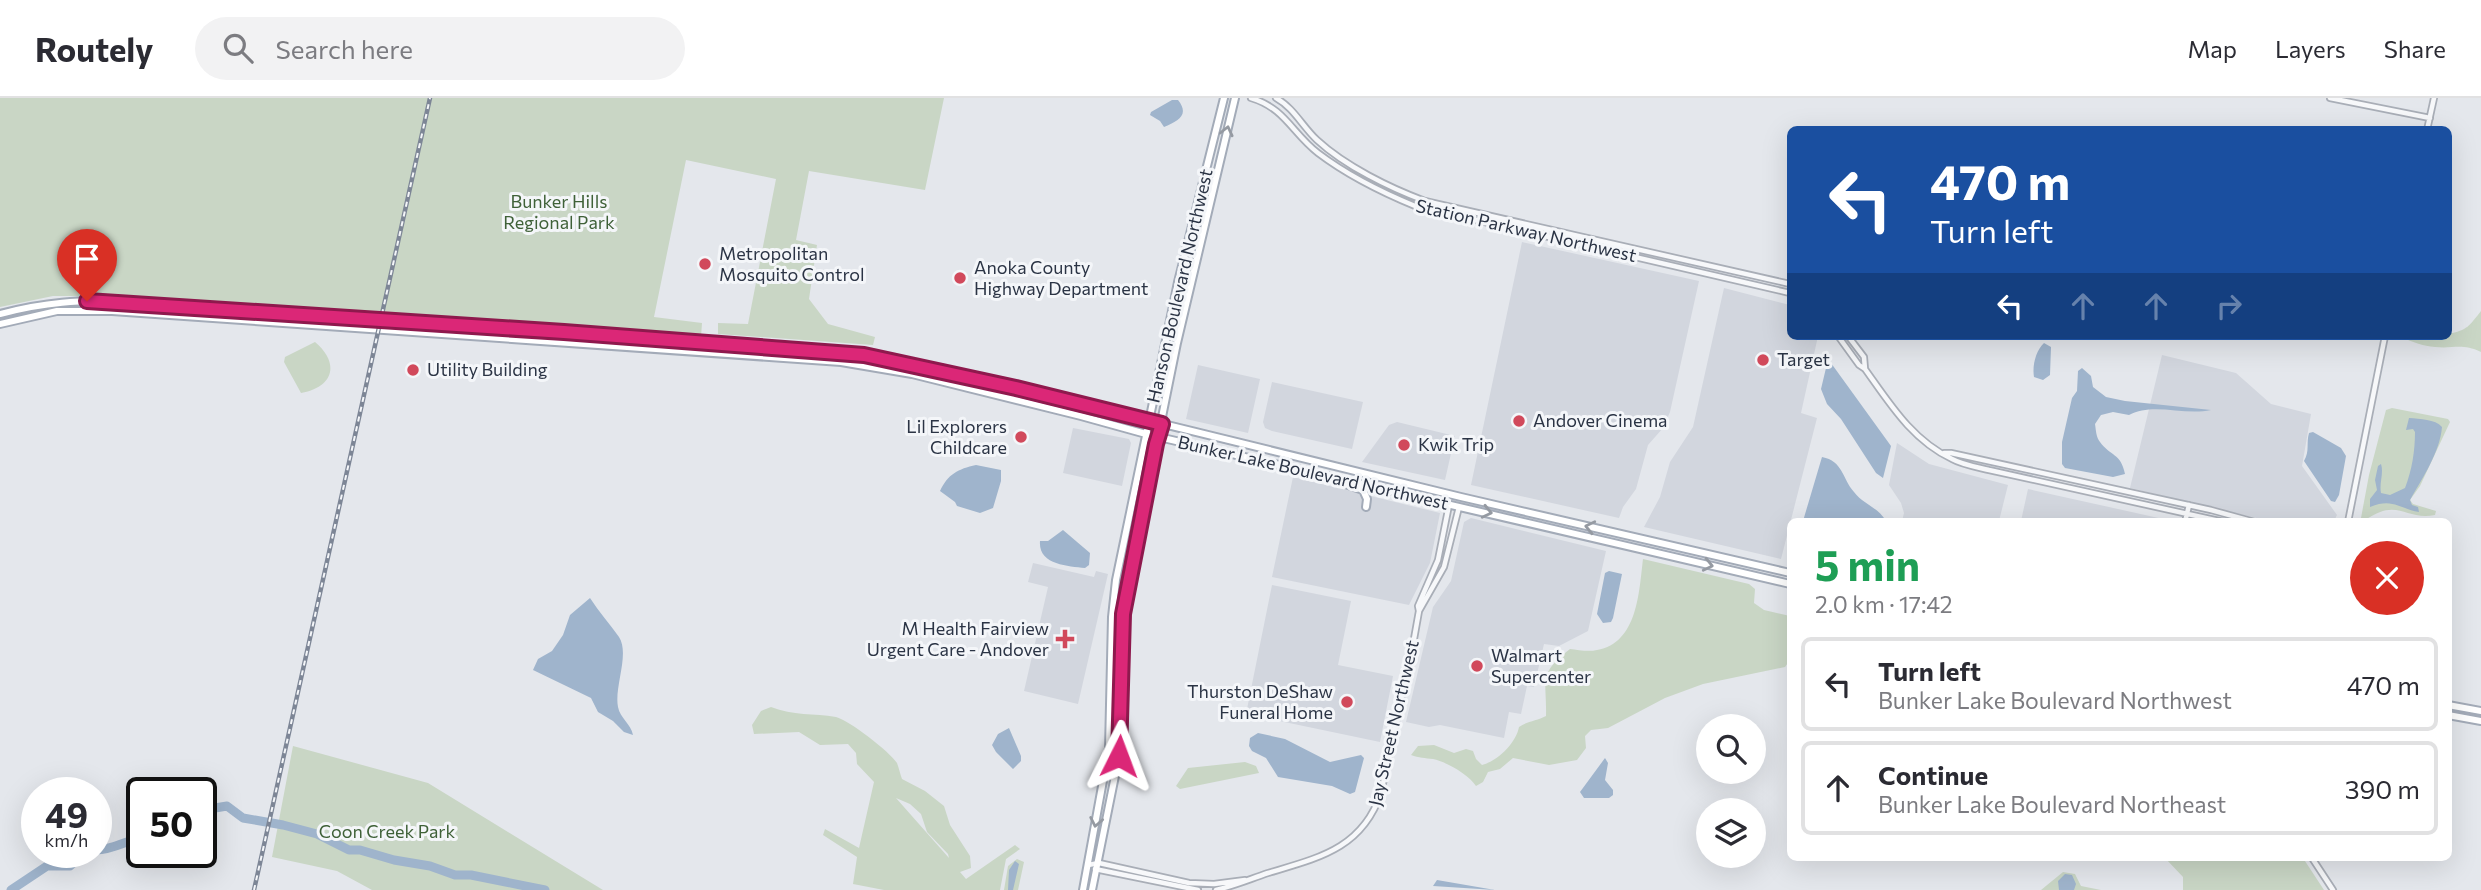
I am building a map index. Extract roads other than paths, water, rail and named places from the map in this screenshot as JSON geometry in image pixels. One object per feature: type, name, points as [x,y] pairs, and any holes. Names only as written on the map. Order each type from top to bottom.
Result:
[{"type":"main road","name":"Hanson Boulevard Northwest","points":[[1083,890],[1109,748],[1114,598],[1181,272],[1224,98]]},
{"type":"main road","name":"Hanson Boulevard Northwest","points":[[1092,890],[1100,868],[1119,756],[1123,614],[1180,332],[1235,98]]},
{"type":"main road","name":"Bunker Lake Boulevard Northwest","points":[[0,314],[32,306],[87,301],[807,349],[888,360],[1016,388],[1787,572]]},
{"type":"main road","name":"Bunker Lake Boulevard Northwest","points":[[0,324],[57,311],[86,310],[556,341],[872,366],[1158,437],[1787,583]]},
{"type":"main road","points":[[1317,473],[1363,490],[1367,499],[1366,506]]},
{"type":"main road","points":[[2452,706],[2481,711]]},
{"type":"main road","points":[[2452,716],[2481,721]]},
{"type":"street","name":"Station Parkway Northwest","points":[[1251,98],[1273,107],[1323,157],[1390,196],[1415,206],[1787,292]]},
{"type":"street","name":"Station Parkway Northwest","points":[[1276,98],[1290,108],[1315,139],[1329,150],[1404,193],[1425,201],[1787,283]]},
{"type":"street","points":[[2330,98],[2430,118]]},
{"type":"street","points":[[2428,126],[2434,98]]},
{"type":"street","points":[[1766,286],[1768,278]]},
{"type":"street","points":[[556,341],[561,336],[636,337]]},
{"type":"street","points":[[1841,340],[1909,428],[1922,441],[1951,459],[1989,470],[2208,518]]},
{"type":"street","points":[[1851,340],[1864,357],[1865,369]]},
{"type":"street","points":[[2349,518],[2384,340]]},
{"type":"street","points":[[1943,453],[2240,518]]},
{"type":"street","name":"Jay Street Northwest","points":[[1419,611],[1418,606],[1438,560],[1449,504]]},
{"type":"street","points":[[2186,518],[2189,505]]},
{"type":"street","name":"Jay Street Northwest","points":[[1100,868],[1204,885],[1246,880],[1312,860],[1331,852],[1357,834],[1373,814],[1381,793],[1419,611],[1444,567],[1459,506]]},
{"type":"street","points":[[2314,861],[2333,890]]},
{"type":"street","points":[[1088,865],[1198,890]]},
{"type":"street","name":"Jay Street Northwest","points":[[1216,890],[1246,880]]},
{"type":"water","points":[[1172,100],[1178,100],[1183,114],[1178,120],[1164,127],[1150,115]]},
{"type":"water","points":[[2044,343],[2051,347],[2050,375],[2043,380],[2034,377],[2034,368],[2037,354]]},
{"type":"water","points":[[1831,363],[1891,446],[1883,478],[1876,473],[1841,419],[1827,404],[1821,389],[1826,368]]},
{"type":"water","points":[[2082,368],[2091,376],[2093,387],[2106,397],[2211,410],[2158,409],[2129,415],[2113,412],[2101,415],[2095,424],[2098,438],[2121,462],[2125,474],[2113,477],[2065,468],[2062,464],[2062,442],[2072,398],[2077,391],[2078,371]]},
{"type":"water","points":[[2409,418],[2431,421],[2442,427],[2434,456],[2410,500],[2412,505],[2418,507],[2419,512],[2384,503],[2370,507],[2370,499],[2377,490],[2375,480],[2378,466],[2381,464],[2381,493],[2390,495],[2405,488],[2415,439],[2413,429],[2406,430]]},
{"type":"water","points":[[2313,432],[2341,448],[2346,456],[2339,495],[2335,502],[2331,501],[2304,461],[2309,433]]},
{"type":"water","points":[[1822,457],[1834,462],[1854,492],[1884,518],[1804,518]]},
{"type":"water","points":[[976,465],[1001,470],[1001,481],[993,508],[980,513],[957,506],[940,491],[954,473]]},
{"type":"water","points":[[1063,530],[1090,553],[1089,565],[1085,568],[1055,563],[1044,555],[1040,541],[1048,541]]},
{"type":"water","points":[[1609,571],[1622,574],[1613,618],[1611,622],[1603,623],[1597,614],[1605,573]]},
{"type":"water","points":[[590,598],[622,644],[617,699],[621,714],[633,735],[624,732],[598,712],[591,698],[533,670],[538,659],[552,651],[563,635],[570,615]]},
{"type":"water","points":[[1009,728],[1021,756],[1021,761],[1013,769],[992,745],[998,734]]},
{"type":"water","points":[[1258,733],[1285,739],[1330,762],[1361,755],[1364,758],[1355,792],[1350,794],[1332,786],[1278,777],[1266,758],[1252,751],[1249,746],[1250,738]]},
{"type":"water","points":[[1605,758],[1608,763],[1605,780],[1613,790],[1613,795],[1609,798],[1584,798],[1580,792]]},
{"type":"water","points":[[1015,861],[1019,864],[1013,890],[1008,890],[1009,870]]},
{"type":"water","points":[[2065,874],[2072,875],[2076,884],[2074,890],[2059,890],[2058,881]]},
{"type":"water","points":[[1437,880],[1495,890],[1433,886]]},
{"type":"waterway","points":[[217,808],[227,806],[243,818],[317,834],[349,850],[360,850],[394,860],[430,866],[455,875],[471,875],[545,890]]},
{"type":"waterway","points":[[112,847],[126,843]]},
{"type":"waterway","points":[[11,890],[44,868]]},
{"type":"railway","points":[[254,890],[430,98]]},
{"type":"place","name":"Metropolitan Mosquito Control","points":[[705,264]]},
{"type":"place","name":"Anoka County Highway Department","points":[[960,278]]},
{"type":"place","name":"Target","points":[[1763,360]]},
{"type":"place","name":"Utility Building","points":[[413,370]]},
{"type":"place","name":"Andover Cinema","points":[[1519,421]]},
{"type":"place","name":"Lil Explorers Childcare","points":[[1021,437]]},
{"type":"place","name":"Kwik Trip","points":[[1404,445]]},
{"type":"place","name":"M Health Fairview Urgent Care - Andover","points":[[1065,639]]},
{"type":"place","name":"Walmart Supercenter","points":[[1477,666]]},
{"type":"place","name":"Thurston DeShaw Funeral Home","points":[[1347,702]]},
{"type":"park label","name":"Bunker Hills Regional Park","points":[[559,212]]},
{"type":"park label","name":"Coon Creek Park","points":[[387,832]]}]
